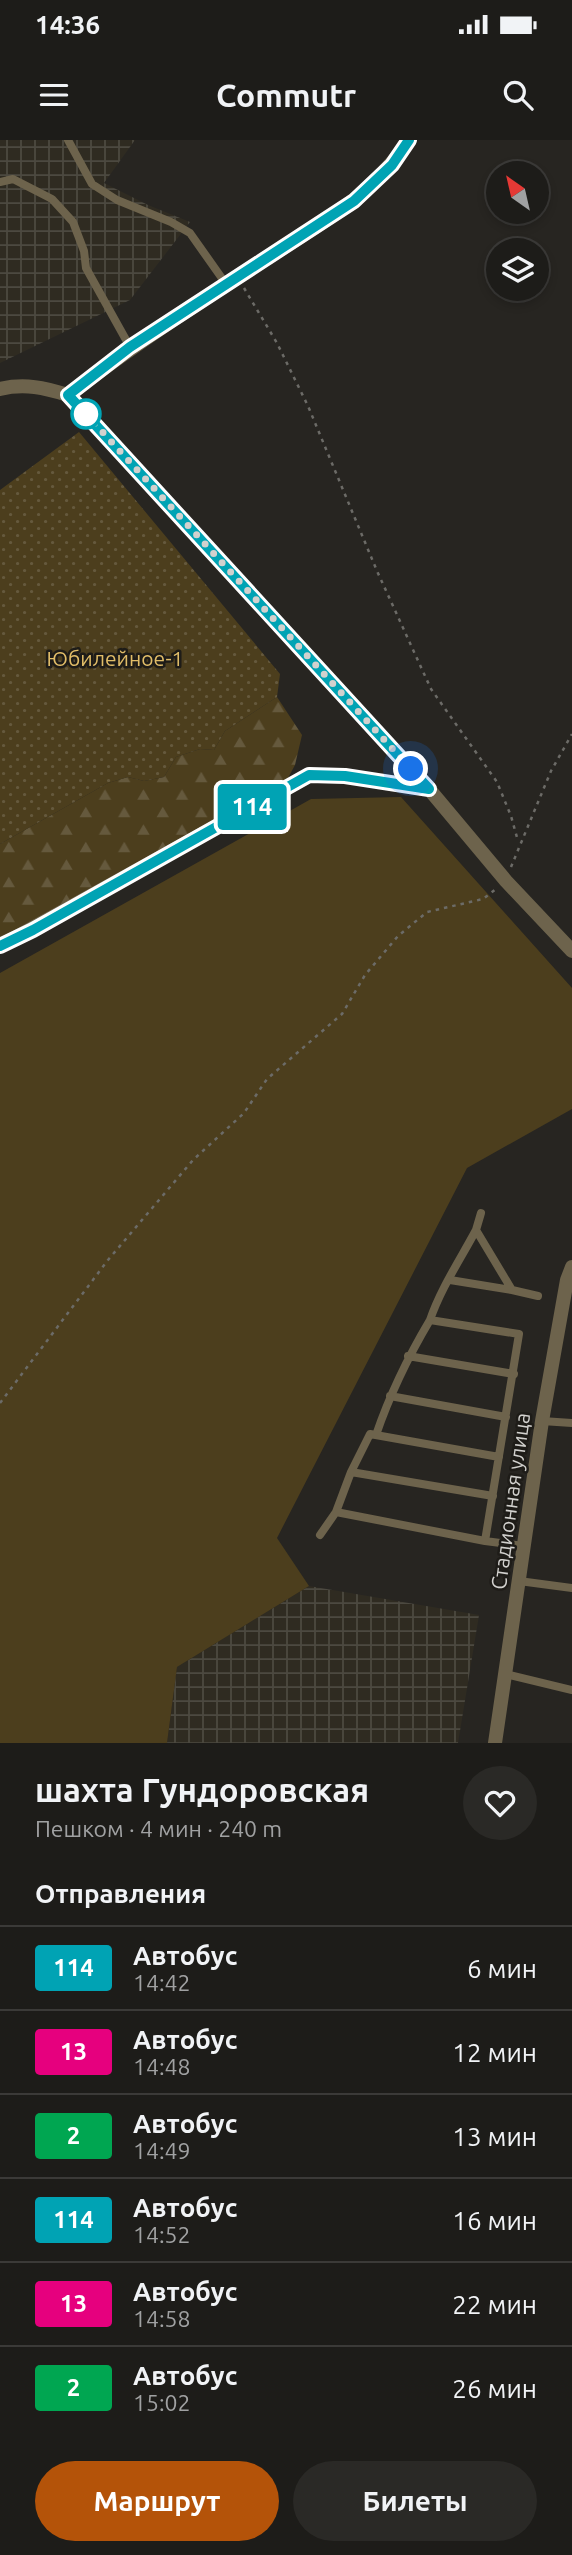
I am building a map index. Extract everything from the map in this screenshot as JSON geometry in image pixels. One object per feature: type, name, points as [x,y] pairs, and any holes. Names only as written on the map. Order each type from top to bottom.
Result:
[{"type":"street","points":[[68,395],[130,347],[354,201],[392,165],[409,140]]},
{"type":"street","points":[[0,389],[36,386],[68,395],[508,875],[572,951]]},
{"type":"street","points":[[0,946],[309,775],[345,776],[429,789]]},
{"type":"street","name":"Стадионная улица","points":[[495,1743],[542,1421],[572,1267]]},
{"type":"lane","points":[[68,140],[92,184],[117,200],[171,222],[190,233],[232,281]]},
{"type":"lane","points":[[0,181],[13,178],[52,199],[73,222],[86,268],[130,347]]},
{"type":"lane","points":[[376,1435],[408,1356],[430,1320],[438,1297],[476,1230],[481,1213]]},
{"type":"lane","points":[[476,1230],[512,1290]]},
{"type":"lane","points":[[450,1280],[538,1296]]},
{"type":"lane","points":[[430,1320],[519,1334],[485,1541]]},
{"type":"lane","points":[[408,1356],[514,1374]]},
{"type":"lane","points":[[390,1396],[506,1417]]},
{"type":"lane","points":[[542,1421],[572,1423]]},
{"type":"lane","points":[[320,1535],[336,1511],[370,1434],[499,1457]]},
{"type":"lane","points":[[351,1472],[493,1496]]},
{"type":"lane","points":[[336,1511],[485,1541],[524,1546]]},
{"type":"lane","points":[[519,1581],[572,1588]]},
{"type":"lane","points":[[505,1674],[572,1689]]},
{"type":"path","points":[[232,281],[277,343],[309,406],[377,571],[431,689],[496,782],[511,816],[519,844]]},
{"type":"path","points":[[0,1404],[108,1260],[193,1160],[244,1113],[267,1079],[342,1014],[365,975],[398,936],[427,912],[483,898],[508,875],[551,771],[572,734]]},
{"type":"shaded area","points":[[0,140],[135,140],[104,183],[190,222],[130,300],[0,363]]},
{"type":"shaded area","points":[[309,1586],[479,1615],[458,1743],[167,1743],[177,1667]]},
{"type":"green space","name":"Юбилейное-1","points":[[79,432],[280,674],[277,697],[225,731],[214,750],[200,749],[176,757],[164,777],[144,781],[128,777],[108,783],[0,844],[0,490]]},
{"type":"green space","points":[[277,697],[302,735],[295,765],[288,778],[0,940],[0,844],[108,783],[128,777],[144,781],[164,777],[176,757],[200,749],[214,750],[225,731]]},
{"type":"green space","points":[[401,797],[572,988],[572,1109],[467,1168],[277,1538],[309,1586],[177,1667],[167,1743],[0,1743],[0,973],[311,799]]},
{"type":"bus line","name":"114","points":[[0,946],[309,775],[345,776],[429,789],[68,395],[130,347],[354,201],[392,165],[409,140]]},
{"type":"route","points":[[86,414],[411,769]]}]
